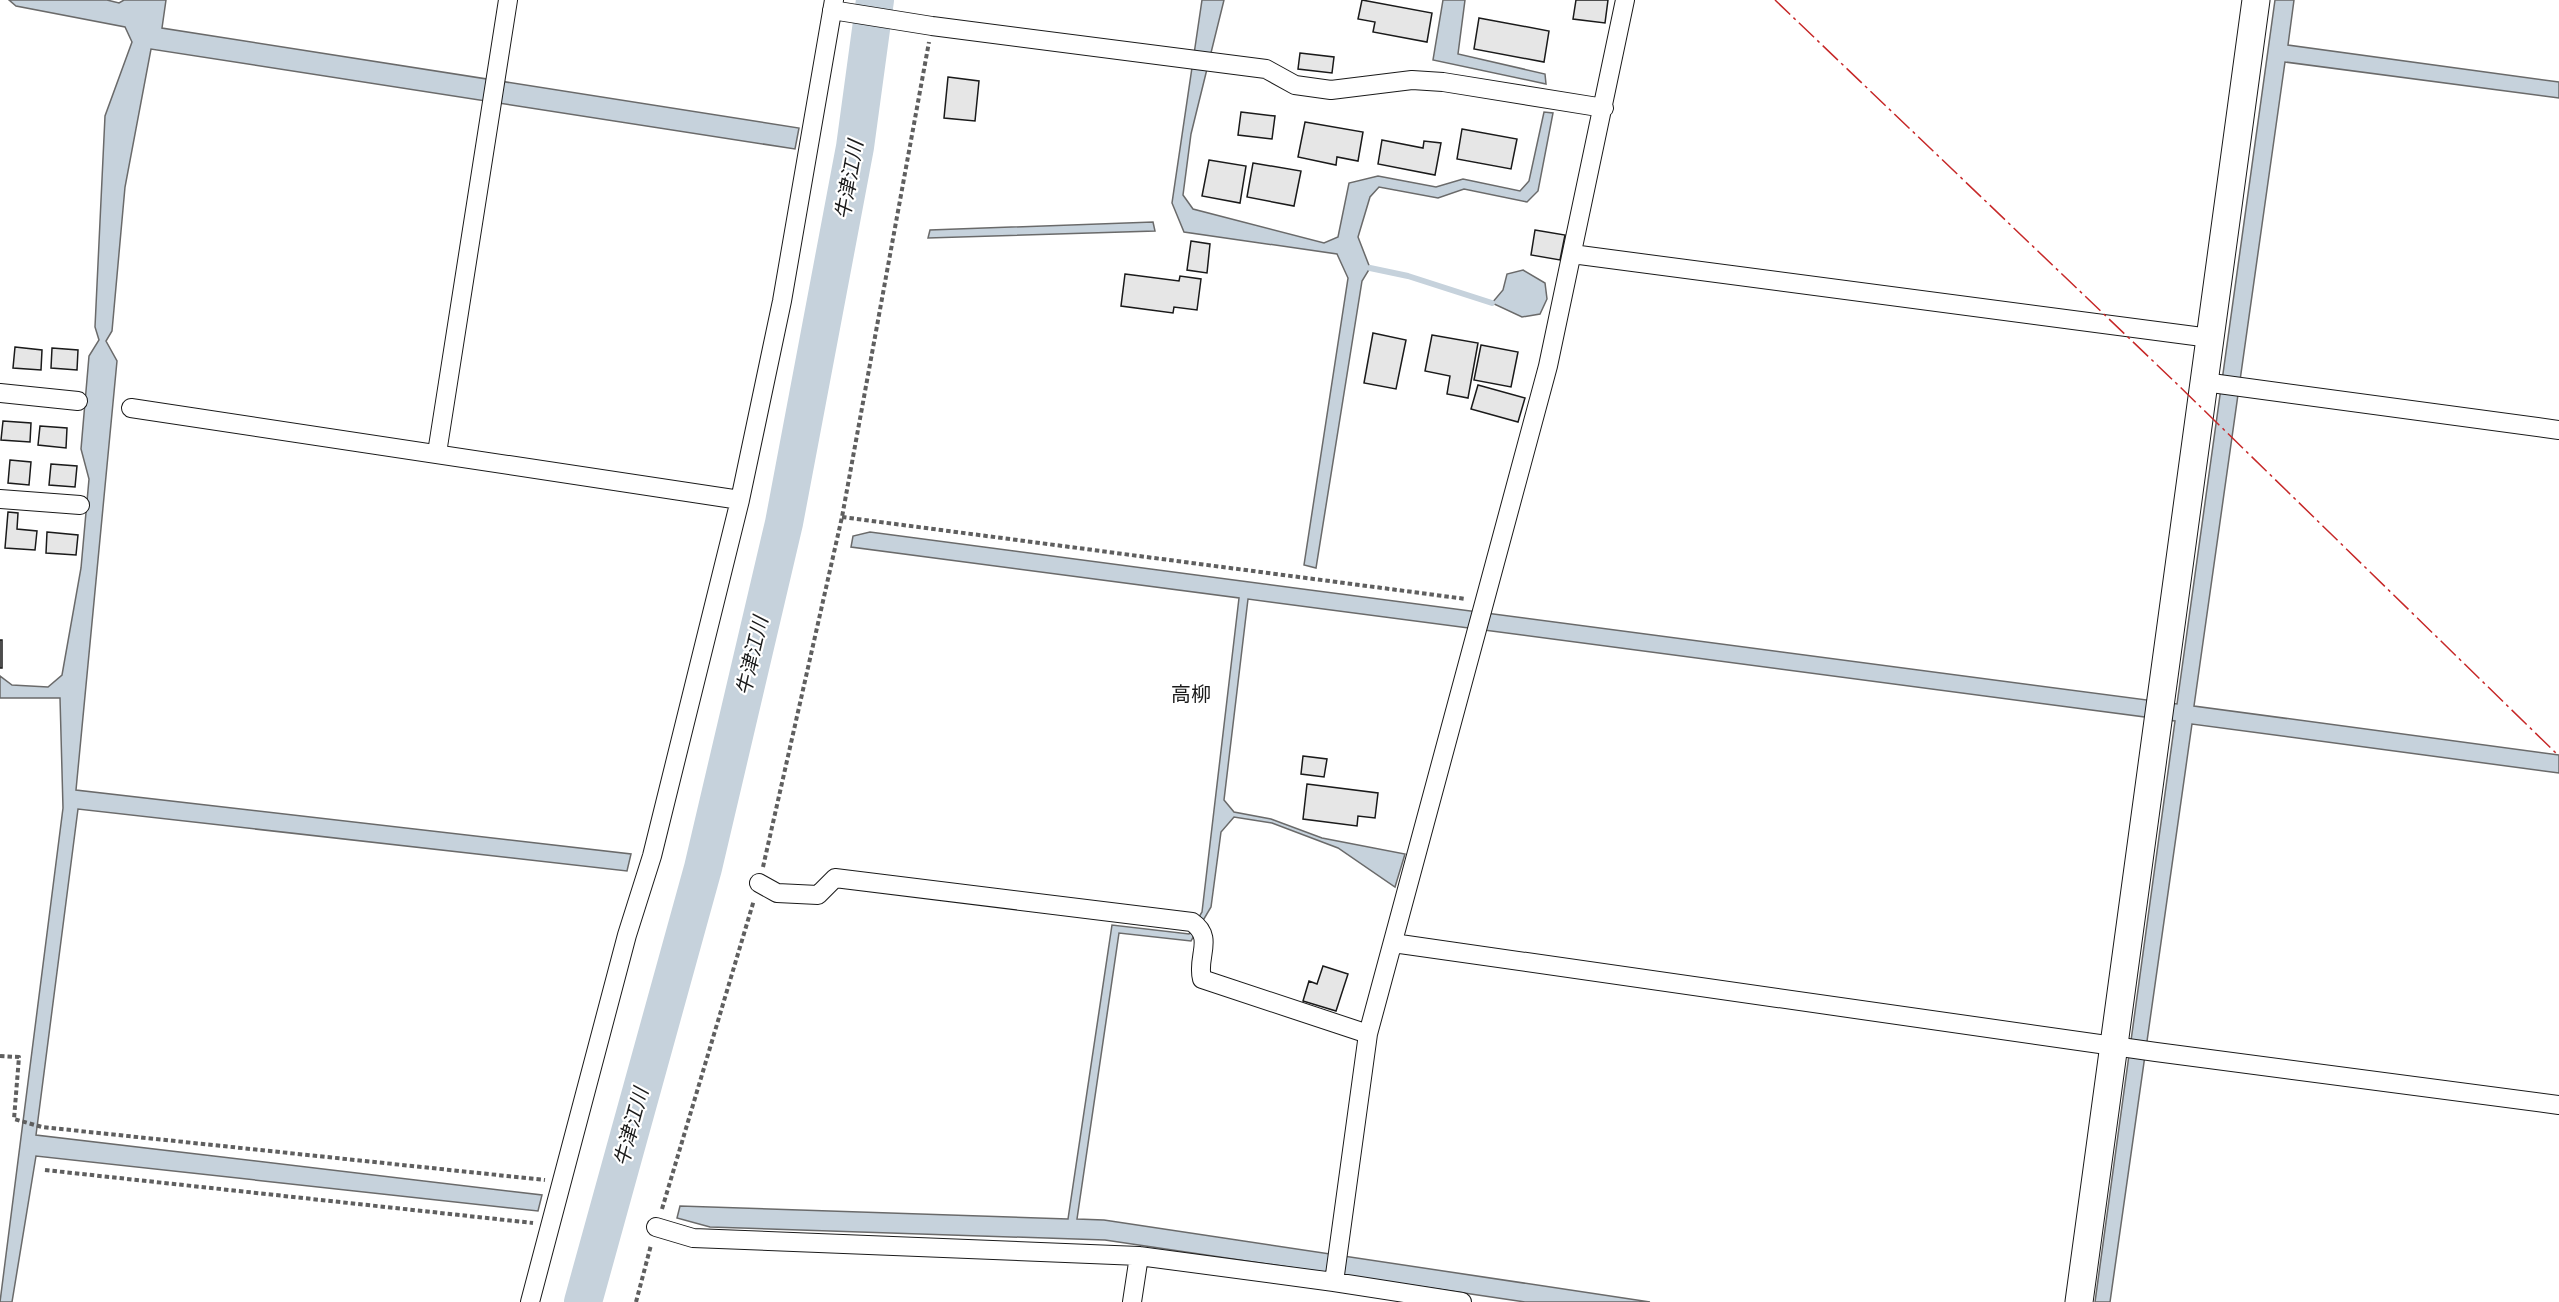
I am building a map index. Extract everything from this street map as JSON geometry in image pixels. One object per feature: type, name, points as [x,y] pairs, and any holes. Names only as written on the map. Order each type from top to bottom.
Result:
[{"type":"street","points":[[436,453],[508,0]]},
{"type":"street","points":[[1334,1282],[1368,1034],[1548,366],[1604,108],[1624,0]]},
{"type":"street","points":[[2079,1302],[2256,0]]},
{"type":"street","points":[[530,1302],[627,935],[652,856],[740,500],[782,301],[833,5],[932,26],[1266,69],[1295,85],[1330,90],[1412,80],[1443,82],[1604,108]]},
{"type":"street","points":[[1572,254],[2210,338]]},
{"type":"street","points":[[2204,382],[2559,430]]},
{"type":"street","points":[[0,393],[78,401]]},
{"type":"street","points":[[131,408],[740,500]]},
{"type":"street","points":[[0,499],[80,505]]},
{"type":"street","points":[[759,883],[777,892],[818,895],[835,878],[1197,925],[1204,935],[1200,971],[1202,979],[1368,1034]]},
{"type":"street","points":[[1393,943],[2156,1052],[2559,1105]]},
{"type":"street","points":[[656,1227],[693,1238],[1139,1256],[1462,1302]]},
{"type":"street","points":[[1132,1302],[1139,1256]]},
{"type":"path","points":[[636,1302],[656,1227],[759,883],[842,517],[932,26]]},
{"type":"path","points":[[842,517],[1484,605]]},
{"type":"path","points":[[0,1056],[19,1058],[14,1119],[42,1127],[563,1182]]},
{"type":"path","points":[[45,1170],[551,1226]]},
{"type":"shaded area","points":[[9,0],[107,0],[119,3],[124,0],[166,0],[162,28],[799,128],[795,149],[151,49],[125,187],[112,331],[106,341],[117,361],[76,790],[631,854],[627,871],[78,809],[36,1135],[542,1195],[538,1211],[36,1156],[12,1302],[0,1302],[63,808],[60,698],[0,698],[0,676],[12,685],[48,687],[62,675],[81,568],[89,479],[81,449],[89,356],[99,340],[95,327],[105,116],[132,42],[125,27],[16,6]]},
{"type":"shaded area","points":[[1202,0],[1224,0],[1191,134],[1183,195],[1193,209],[1324,243],[1338,237],[1349,183],[1378,176],[1436,187],[1463,179],[1520,191],[1529,181],[1544,112],[1553,113],[1538,191],[1527,202],[1464,189],[1438,198],[1379,187],[1370,197],[1358,237],[1370,268],[1362,281],[1316,568],[1304,565],[1348,278],[1337,254],[1184,232],[1172,203]]},
{"type":"shaded area","points":[[1443,0],[1465,0],[1458,54],[1545,74],[1546,84],[1433,60]]},
{"type":"shaded area","points":[[2275,0],[2294,0],[2288,45],[2559,82],[2559,98],[2285,62],[2194,706],[2559,755],[2559,773],[2192,724],[2110,1302],[2095,1302],[2175,721],[1248,599],[1224,800],[1234,812],[1271,819],[1322,838],[1405,854],[1395,887],[1338,848],[1272,823],[1234,817],[1221,832],[1211,907],[1191,941],[1119,933],[1077,1219],[1104,1220],[1650,1302],[1525,1302],[1105,1240],[710,1227],[677,1218],[680,1206],[1068,1219],[1112,925],[1189,934],[1202,912],[1239,598],[851,547],[853,536],[870,532],[2177,704]]},
{"type":"shaded area","points":[[1153,222],[1155,231],[928,238],[930,230]]},
{"type":"shaded area","points":[[1523,270],[1545,283],[1547,299],[1540,314],[1522,317],[1492,303],[1503,290],[1507,274]]},
{"type":"building","points":[[1362,0],[1432,13],[1427,42],[1373,32],[1375,22],[1358,19]]},
{"type":"building","points":[[1576,0],[1608,0],[1605,23],[1573,19]]},
{"type":"building","points":[[1479,18],[1549,31],[1544,62],[1474,49]]},
{"type":"building","points":[[1300,53],[1334,57],[1332,73],[1298,69]]},
{"type":"building","points":[[948,77],[979,81],[975,121],[944,118]]},
{"type":"building","points":[[1241,112],[1275,116],[1272,139],[1238,135]]},
{"type":"building","points":[[1305,122],[1363,132],[1358,161],[1337,157],[1336,165],[1298,157]]},
{"type":"building","points":[[1462,129],[1517,139],[1511,169],[1457,159]]},
{"type":"building","points":[[1382,140],[1423,148],[1424,141],[1441,143],[1435,175],[1378,164]]},
{"type":"building","points":[[1209,160],[1246,166],[1240,203],[1202,196]]},
{"type":"building","points":[[1253,163],[1301,171],[1294,206],[1247,197]]},
{"type":"building","points":[[1535,230],[1565,235],[1560,260],[1531,255]]},
{"type":"building","points":[[1191,241],[1210,244],[1207,273],[1187,270]]},
{"type":"building","points":[[1125,274],[1179,281],[1180,276],[1201,279],[1197,310],[1174,307],[1173,313],[1121,306]]},
{"type":"building","points":[[1373,333],[1406,340],[1396,389],[1364,383]]},
{"type":"building","points":[[1432,335],[1478,343],[1468,398],[1447,394],[1450,376],[1425,371]]},
{"type":"building","points":[[1481,345],[1518,352],[1511,387],[1474,380]]},
{"type":"building","points":[[15,347],[42,350],[41,370],[13,368]]},
{"type":"building","points":[[52,348],[78,350],[77,370],[51,368]]},
{"type":"building","points":[[1478,385],[1525,398],[1518,422],[1471,409]]},
{"type":"building","points":[[3,421],[31,423],[30,442],[1,440]]},
{"type":"building","points":[[40,426],[67,428],[66,448],[38,445]]},
{"type":"building","points":[[10,460],[31,462],[29,485],[8,483]]},
{"type":"building","points":[[51,464],[77,466],[75,487],[49,485]]},
{"type":"building","points":[[8,512],[18,513],[17,529],[37,531],[35,550],[5,548]]},
{"type":"building","points":[[47,532],[78,535],[76,555],[46,553]]},
{"type":"building","points":[[0,640],[2,640],[2,668],[0,668]]},
{"type":"building","points":[[1303,756],[1327,759],[1324,777],[1301,774]]},
{"type":"building","points":[[1307,784],[1378,793],[1375,818],[1358,816],[1357,826],[1303,819]]},
{"type":"building","points":[[1323,966],[1348,974],[1336,1011],[1303,1001],[1309,981],[1317,984]]},
{"type":"waterway","name":"牛津江川","points":[[583,1302],[703,868],[784,523],[855,147],[875,0]]},
{"type":"waterway","points":[[1370,268],[1408,276],[1492,303]]},
{"type":"power","points":[[1775,0],[2176,383],[2559,756]]},
{"type":"district","name":"高柳","points":[[1191,694]]}]
